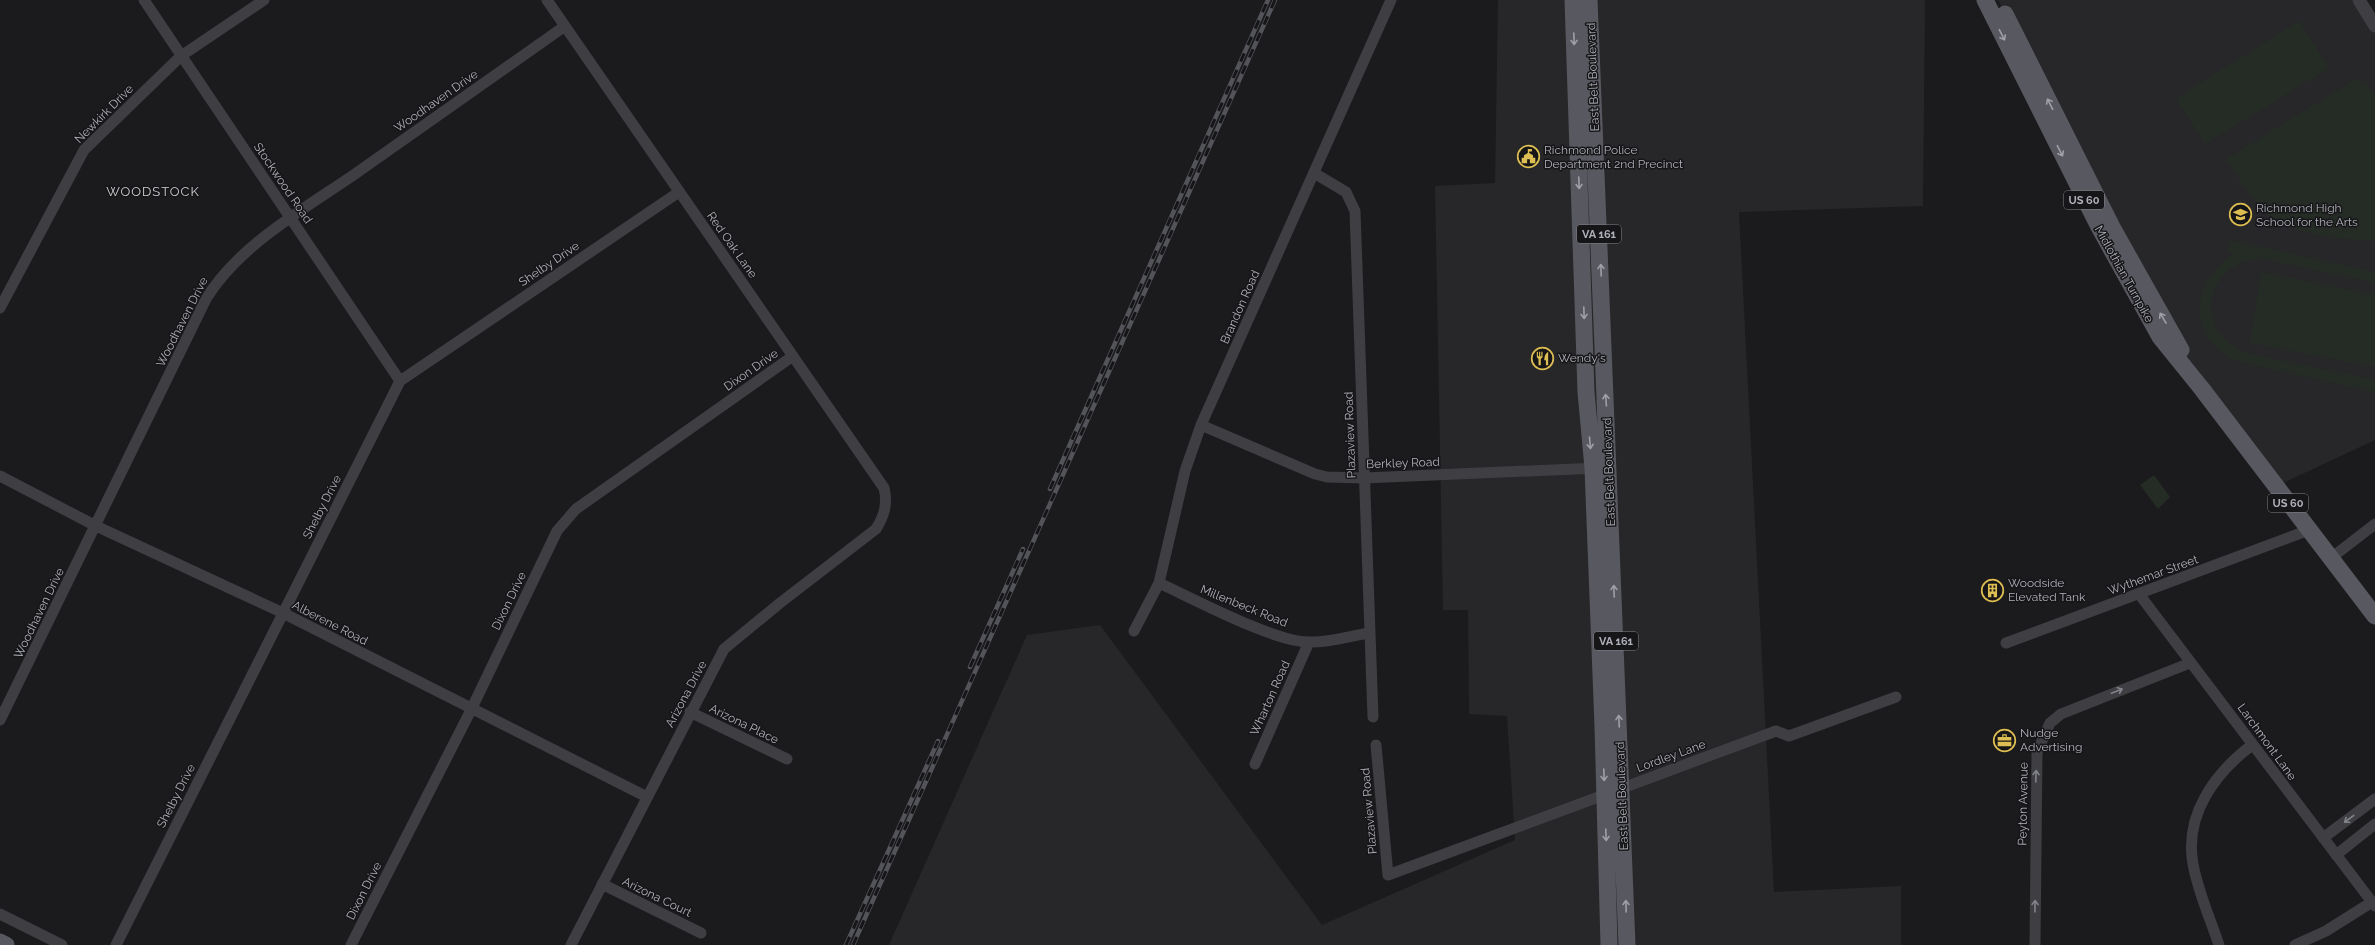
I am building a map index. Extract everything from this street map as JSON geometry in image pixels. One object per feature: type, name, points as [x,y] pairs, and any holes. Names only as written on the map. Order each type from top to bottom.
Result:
[{"type":"main road","name":"East Belt Boulevard","points":[[1573,0],[1586,392],[1601,467],[1622,788],[1627,945]]},
{"type":"main road","name":"East Belt Boulevard","points":[[1589,0],[1601,467],[1605,796],[1609,945]]},
{"type":"main road","name":"Midlothian Turnpike","points":[[1984,0],[2131,288],[2160,337],[2202,389],[2375,616]]},
{"type":"main road","name":"Midlothian Turnpike","points":[[1998,0],[2113,229],[2202,389]]},
{"type":"main road","points":[[0,942],[6,945]]},
{"type":"street","name":"Stockwood Road","points":[[144,0],[400,382]]},
{"type":"street","name":"Newkirk Drive","points":[[0,308],[84,150],[181,56],[264,0]]},
{"type":"street","name":"Red Oak Lane","points":[[547,0],[884,488],[886,507]]},
{"type":"street","name":"Brandon Road","points":[[1134,631],[1159,584],[1185,471],[1201,425],[1391,0]]},
{"type":"street","points":[[2359,0],[2375,26]]},
{"type":"street","name":"Woodhaven Drive","points":[[0,720],[206,299],[217,280],[239,258],[291,219],[565,26]]},
{"type":"street","name":"Plazaview Road","points":[[1314,173],[1346,192],[1355,211],[1373,717]]},
{"type":"street","name":"Shelby Drive","points":[[116,945],[400,382],[679,192]]},
{"type":"street","name":"Dixon Drive","points":[[351,945],[471,710],[557,531],[565,520],[576,509],[793,356]]},
{"type":"street","name":"Berkley Road","points":[[1201,425],[1315,474],[1364,478],[1601,467]]},
{"type":"street","name":"Alberene Road","points":[[0,476],[96,526],[283,613],[471,710],[647,797]]},
{"type":"street","name":"Arizona Drive","points":[[571,945],[690,712],[724,649],[780,603],[876,530],[886,507]]},
{"type":"street","points":[[2331,558],[2375,524]]},
{"type":"street","name":"Wythemar Street","points":[[2006,643],[2309,530]]},
{"type":"street","name":"Millenbeck Road","points":[[1159,584],[1266,631],[1309,642],[1369,633]]},
{"type":"street","name":"Larchmont Lane","points":[[2139,594],[2190,664],[2222,702],[2252,745],[2374,904]]},
{"type":"street","name":"Wharton Road","points":[[1255,764],[1309,642]]},
{"type":"street","name":"Peyton Avenue","points":[[2035,945],[2036,774],[2038,752],[2043,735],[2050,723],[2061,714],[2190,664]]},
{"type":"street","name":"Lordley Lane","points":[[1388,875],[1605,796],[1622,788],[1776,731],[1788,736],[1896,697]]},
{"type":"street","name":"Arizona Place","points":[[690,712],[787,759]]},
{"type":"street","name":"Plazaview Road","points":[[1376,745],[1388,875]]},
{"type":"street","points":[[2220,945],[2197,882],[2193,862],[2193,832],[2203,800],[2216,779],[2252,745]]},
{"type":"street","points":[[2323,838],[2375,799]]},
{"type":"street","points":[[2336,855],[2375,824]]},
{"type":"street","name":"Arizona Court","points":[[602,884],[701,933]]},
{"type":"street","points":[[2295,945],[2326,931],[2374,904]]},
{"type":"street","points":[[0,914],[62,945]]},
{"type":"shaded area","points":[[1498,0],[1925,0],[1923,206],[1739,212],[1774,892],[1901,886],[1901,945],[889,945],[1027,635],[1100,625],[1322,925],[1515,840],[1507,716],[1469,714],[1468,610],[1443,610],[1435,186],[1495,183]]},
{"type":"shaded area","name":"Richmond High School for the Arts","points":[[1998,0],[2359,0],[2375,26],[2375,440],[2275,487],[2202,388],[2084,172]]},
{"type":"shaded area","points":[[2299,21],[2329,68],[2205,144],[2176,98]]},
{"type":"shaded area","points":[[2356,79],[2368,84],[2375,96],[2375,241],[2335,238],[2305,232],[2279,222],[2269,215],[2257,203],[2226,159]]},
{"type":"shaded area","points":[[2231,240],[2375,272],[2375,283],[2264,259],[2250,260],[2232,268],[2222,277],[2214,292],[2211,310],[2217,328],[2228,342],[2236,348],[2258,356],[2375,380],[2375,392],[2240,362],[2222,353],[2210,341],[2203,326],[2200,310],[2202,294],[2209,278],[2220,264],[2235,253],[2228,251]]},
{"type":"shaded area","points":[[2261,272],[2375,295],[2375,367],[2250,343]]},
{"type":"shaded area","points":[[2154,475],[2170,497],[2158,509],[2140,485]]},
{"type":"railway","points":[[1050,489],[1268,0]]},
{"type":"railway","points":[[853,945],[1275,0]]},
{"type":"railway","points":[[970,667],[1023,549]]},
{"type":"railway","points":[[846,945],[938,741]]},
{"type":"place","name":"Richmond Police Department 2nd Precinct","points":[[1528,157]]},
{"type":"place","name":"Richmond High School for the Arts","points":[[2241,215]]},
{"type":"place","name":"Wendy's","points":[[1542,358]]},
{"type":"place","name":"Woodside Elevated Tank","points":[[1992,590]]},
{"type":"place","name":"Nudge Advertising","points":[[2004,740]]},
{"type":"district","name":"WOODSTOCK","points":[[153,191]]}]
